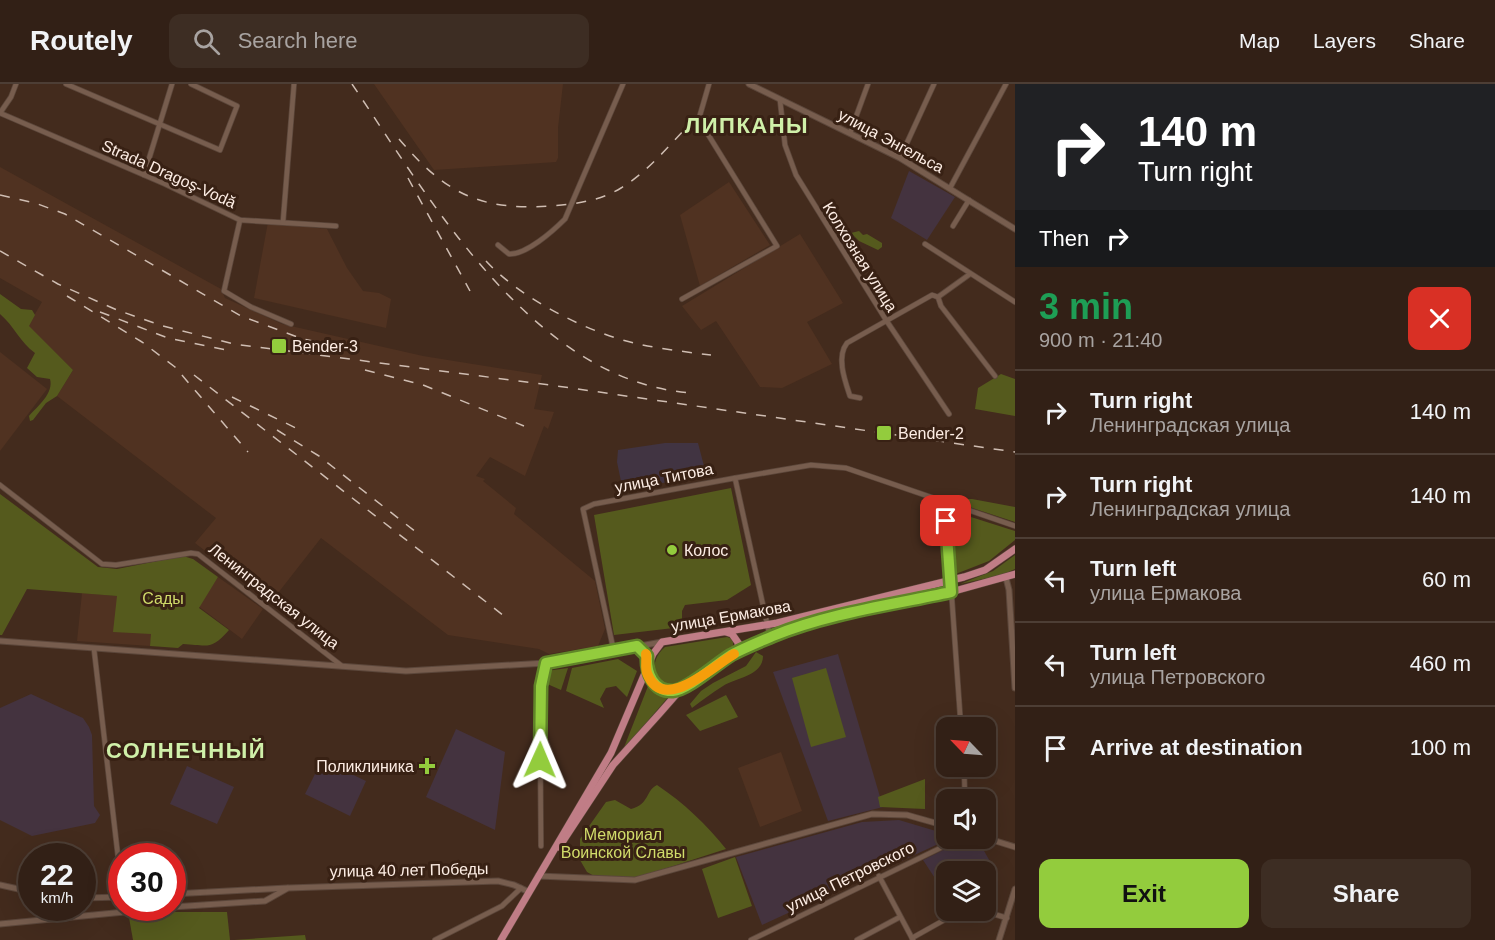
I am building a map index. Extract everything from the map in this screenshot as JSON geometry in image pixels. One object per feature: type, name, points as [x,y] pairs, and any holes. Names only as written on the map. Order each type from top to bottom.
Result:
[{"type":"main road","name":"улица Ермакова","points":[[501,940],[611,753],[646,670],[662,642],[769,624],[950,580],[985,570],[1015,549]]},
{"type":"main road","name":"улица Ермакова","points":[[543,868],[613,765],[681,689],[733,654],[770,637],[820,620],[951,592],[1015,575]]},
{"type":"main road","points":[[723,632],[732,634],[737,639],[739,644],[733,654]]},
{"type":"main road","points":[[646,670],[661,688],[670,691],[681,689]]},
{"type":"street","points":[[0,113],[11,97],[16,84]]},
{"type":"street","points":[[66,84],[220,150],[237,106],[191,84]]},
{"type":"street","points":[[144,175],[172,84]]},
{"type":"street","points":[[283,222],[294,84]]},
{"type":"street","points":[[498,245],[508,254],[517,253],[548,236],[565,219],[623,84]]},
{"type":"street","points":[[682,299],[777,246],[701,123],[701,108],[709,84]]},
{"type":"street","name":"улица Энгельса","points":[[749,84],[900,158],[1015,230]]},
{"type":"street","points":[[850,133],[868,84]]},
{"type":"street","points":[[900,158],[934,84]]},
{"type":"street","points":[[950,188],[1006,84]]},
{"type":"street","name":"Колхозная улица","points":[[780,100],[785,145],[796,175],[886,320],[949,414]]},
{"type":"street","name":"Strada Dragoş-Vodă","points":[[0,113],[144,175],[240,220],[336,226]]},
{"type":"street","points":[[952,226],[969,200]]},
{"type":"street","points":[[240,220],[224,291],[251,307],[291,324]]},
{"type":"street","points":[[925,244],[1015,302]]},
{"type":"street","points":[[860,398],[850,396],[842,352],[847,343],[932,296],[938,297],[970,274]]},
{"type":"street","points":[[938,297],[941,306],[995,376]]},
{"type":"street","points":[[735,478],[811,465],[839,467],[858,471],[1015,526]]},
{"type":"street","name":"улица Титова","points":[[614,651],[583,509],[594,504],[735,478],[769,624],[770,637]]},
{"type":"street","name":"Ленинградская улица","points":[[0,485],[102,564],[116,565],[190,553],[198,554],[342,666]]},
{"type":"street","points":[[945,501],[959,717]]},
{"type":"street","points":[[1006,578],[1009,590],[1015,688]]},
{"type":"street","name":"Ленинградская улица","points":[[0,641],[406,671],[546,663],[662,642]]},
{"type":"street","points":[[637,646],[647,656],[646,670]]},
{"type":"street","points":[[94,649],[116,843]]},
{"type":"street","points":[[541,846],[540,714],[542,670],[546,663]]},
{"type":"street","points":[[538,876],[635,880],[872,814],[907,815],[936,823]]},
{"type":"street","points":[[996,841],[1015,847]]},
{"type":"street","name":"улица Петровского","points":[[751,940],[758,939],[879,876],[937,849]]},
{"type":"street","points":[[879,876],[912,939],[943,921]]},
{"type":"street","name":"улица 40 лет Победы","points":[[186,893],[476,881],[506,882],[529,892]]},
{"type":"street","points":[[0,885],[18,889]]},
{"type":"street","name":"улица 40 лет Победы","points":[[186,906],[265,901],[288,888]]},
{"type":"street","points":[[435,940],[501,906],[521,888]]},
{"type":"street","points":[[999,940],[1015,889]]},
{"type":"street","points":[[0,924],[108,914]]},
{"type":"street","points":[[996,915],[1006,918]]},
{"type":"street","points":[[857,940],[900,917]]},
{"type":"shaded area","points":[[374,84],[563,84],[558,128],[558,158],[556,162],[434,170]]},
{"type":"shaded area","points":[[0,167],[221,289],[225,298],[282,324],[423,356],[542,375],[534,409],[554,412],[548,429],[544,426],[525,476],[490,457],[476,476],[485,479],[483,481],[516,508],[514,514],[595,581],[605,629],[598,646],[549,654],[539,649],[448,635],[321,538],[271,602],[195,543],[216,518],[57,396],[73,370],[28,326],[42,302],[0,278]]},
{"type":"shaded area","points":[[909,171],[955,197],[927,240],[891,218]]},
{"type":"shaded area","points":[[729,182],[770,245],[700,286],[680,215]]},
{"type":"shaded area","points":[[268,222],[327,229],[347,268],[363,291],[379,293],[391,299],[386,328],[254,298]]},
{"type":"shaded area","points":[[800,234],[843,303],[807,322],[832,364],[782,388],[760,387],[716,321],[701,330],[682,306]]},
{"type":"shaded area","points":[[0,352],[47,389],[0,451]]},
{"type":"shaded area","points":[[665,443],[698,443],[704,466],[696,468],[697,476],[623,491],[617,462],[618,450]]},
{"type":"shaded area","points":[[218,577],[263,609],[242,639],[198,606]]},
{"type":"shaded area","points":[[82,593],[117,596],[152,634],[150,646],[77,641]]},
{"type":"shaded area","points":[[838,654],[883,807],[828,821],[773,672]]},
{"type":"shaded area","points":[[31,694],[83,718],[89,727],[92,735],[94,806],[100,815],[95,823],[32,836],[0,820],[0,708]]},
{"type":"shaded area","points":[[456,729],[505,752],[495,830],[426,797]]},
{"type":"shaded area","points":[[781,752],[802,811],[760,827],[738,768]]},
{"type":"shaded area","points":[[322,760],[366,781],[350,816],[305,794]]},
{"type":"shaded area","points":[[187,766],[234,787],[217,824],[170,804]]},
{"type":"shaded area","points":[[899,820],[936,831],[936,845],[762,925],[736,857],[862,822]]},
{"type":"shaded area","points":[[946,849],[983,849],[990,861],[936,861],[936,880],[923,860]]},
{"type":"green space","points":[[859,231],[882,243],[882,247],[878,250],[859,241],[851,233]]},
{"type":"green space","points":[[0,294],[21,309],[32,310],[35,315],[29,326],[73,370],[57,396],[46,403],[30,421],[29,416],[41,404],[50,389],[50,379],[37,377],[27,368],[35,353],[0,314]]},
{"type":"green space","points":[[1001,374],[1015,379],[1015,416],[975,409],[978,388]]},
{"type":"green space","name":"Колос","points":[[731,488],[751,585],[727,600],[685,605],[682,611],[682,627],[614,635],[594,515]]},
{"type":"green space","name":"Сады","points":[[0,494],[98,567],[117,569],[183,556],[193,559],[218,577],[199,608],[229,630],[213,644],[203,646],[183,644],[178,648],[150,646],[151,634],[113,632],[117,596],[27,589],[0,635]]},
{"type":"green space","points":[[955,499],[972,499],[1015,507],[1015,522],[954,502]]},
{"type":"green space","points":[[952,511],[1015,531],[1015,540],[989,561],[953,575],[948,513]]},
{"type":"green space","points":[[1015,555],[1015,569],[1002,575],[960,584],[993,571]]},
{"type":"green space","points":[[727,637],[733,639],[733,649],[711,662],[677,688],[669,687],[658,679],[655,673],[656,660],[665,647]]},
{"type":"green space","points":[[756,652],[763,656],[762,663],[754,672],[728,683],[692,708],[690,704],[701,691],[746,666]]},
{"type":"green space","points":[[618,659],[637,671],[627,697],[616,686],[606,688],[600,699],[604,708],[566,691],[572,668]]},
{"type":"green space","points":[[568,668],[561,690],[545,683],[546,671]]},
{"type":"green space","points":[[826,668],[846,737],[811,747],[792,678]]},
{"type":"green space","points":[[650,681],[656,689],[669,696],[623,750]]},
{"type":"green space","points":[[726,695],[738,717],[700,731],[686,715]]},
{"type":"green space","points":[[925,779],[925,809],[880,807],[878,797]]},
{"type":"green space","name":"Мемориал Воинской Славы","points":[[657,785],[694,814],[726,849],[636,878],[596,877],[587,872],[580,860],[580,839],[606,802],[615,800],[631,809],[637,807]]},
{"type":"green space","points":[[735,857],[752,906],[718,918],[702,869]]},
{"type":"green space","points":[[186,912],[227,912],[230,940],[133,940],[130,921],[186,921]]},
{"type":"green space","points":[[305,935],[306,940],[234,940]]},
{"type":"railway","points":[[352,84],[416,180],[453,230],[492,278],[536,321],[583,357],[635,381],[692,393]]},
{"type":"railway","points":[[399,139],[432,173],[465,195],[503,205],[526,207],[578,203],[613,192],[647,168],[686,128]]},
{"type":"railway","points":[[408,178],[470,291]]},
{"type":"railway","points":[[0,195],[35,203],[65,214],[241,316],[303,339],[350,348]]},
{"type":"railway","points":[[0,251],[58,284],[117,310],[163,326],[234,344],[557,386],[1015,452]]},
{"type":"railway","points":[[486,261],[500,275],[536,301],[598,332],[638,344],[711,355]]},
{"type":"railway","points":[[67,296],[142,342],[175,367],[248,452]]},
{"type":"railway","points":[[100,312],[168,338],[226,350]]},
{"type":"railway","points":[[365,370],[423,385],[524,426]]},
{"type":"railway","points":[[194,375],[508,619]]},
{"type":"railway","points":[[232,397],[300,430]]},
{"type":"railway","points":[[277,430],[319,456],[421,536]]},
{"type":"slow traffic","points":[[646,654],[646,670],[650,678],[661,688],[670,691],[681,689],[734,654]]},
{"type":"place","name":"Bender-3","points":[[279,346]]},
{"type":"place","name":"Bender-2","points":[[884,433]]},
{"type":"place","name":"Колос","points":[[672,550]]},
{"type":"place","name":"Поликлиника","points":[[427,766]]},
{"type":"district","name":"ЛИПКАНЫ","points":[[747,125]]},
{"type":"district","name":"СОЛНЕЧНЫЙ","points":[[186,750]]},
{"type":"route","points":[[540,760],[541,686],[542,670],[546,663],[637,646],[644,650],[647,656],[646,670],[654,683],[670,691],[681,689],[733,654],[776,635],[820,620],[951,592],[946,521]]}]
